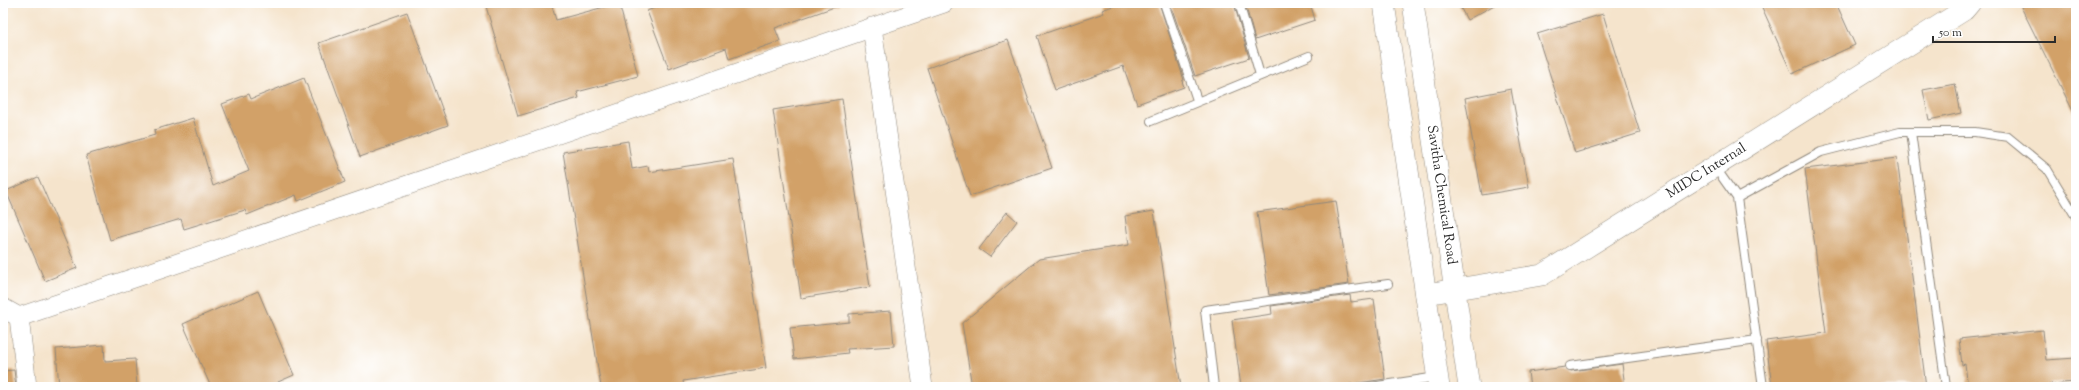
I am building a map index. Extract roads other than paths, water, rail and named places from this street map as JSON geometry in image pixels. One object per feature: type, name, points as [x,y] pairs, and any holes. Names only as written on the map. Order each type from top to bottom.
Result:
[{"type":"main road","name":"Savitha Chemical Road","points":[[1384,3],[1438,382]]},
{"type":"main road","name":"Savitha Chemical Road","points":[[1413,3],[1468,387]]},
{"type":"main road","name":"MIDC Internal","points":[[1426,294],[1542,275],[1715,166],[1965,5]]},
{"type":"street","points":[[3,308],[19,317],[944,3]]},
{"type":"street","points":[[872,27],[923,387]]},
{"type":"street","points":[[19,317],[27,387]]},
{"type":"lane","points":[[1164,3],[1197,100]]},
{"type":"lane","points":[[1239,3],[1260,75]]},
{"type":"lane","points":[[1151,121],[1197,100],[1309,56]]},
{"type":"lane","points":[[1737,198],[1821,152],[1900,132],[1975,132],[2008,137],[2046,169],[2076,217]]},
{"type":"lane","points":[[1911,132],[1946,387]]},
{"type":"lane","points":[[1715,166],[1737,198],[1763,387]]},
{"type":"lane","points":[[1214,387],[1205,310],[1388,284]]},
{"type":"lane","points":[[1570,366],[1757,340]]},
{"type":"lane","points":[[1371,387],[1438,382]]}]
